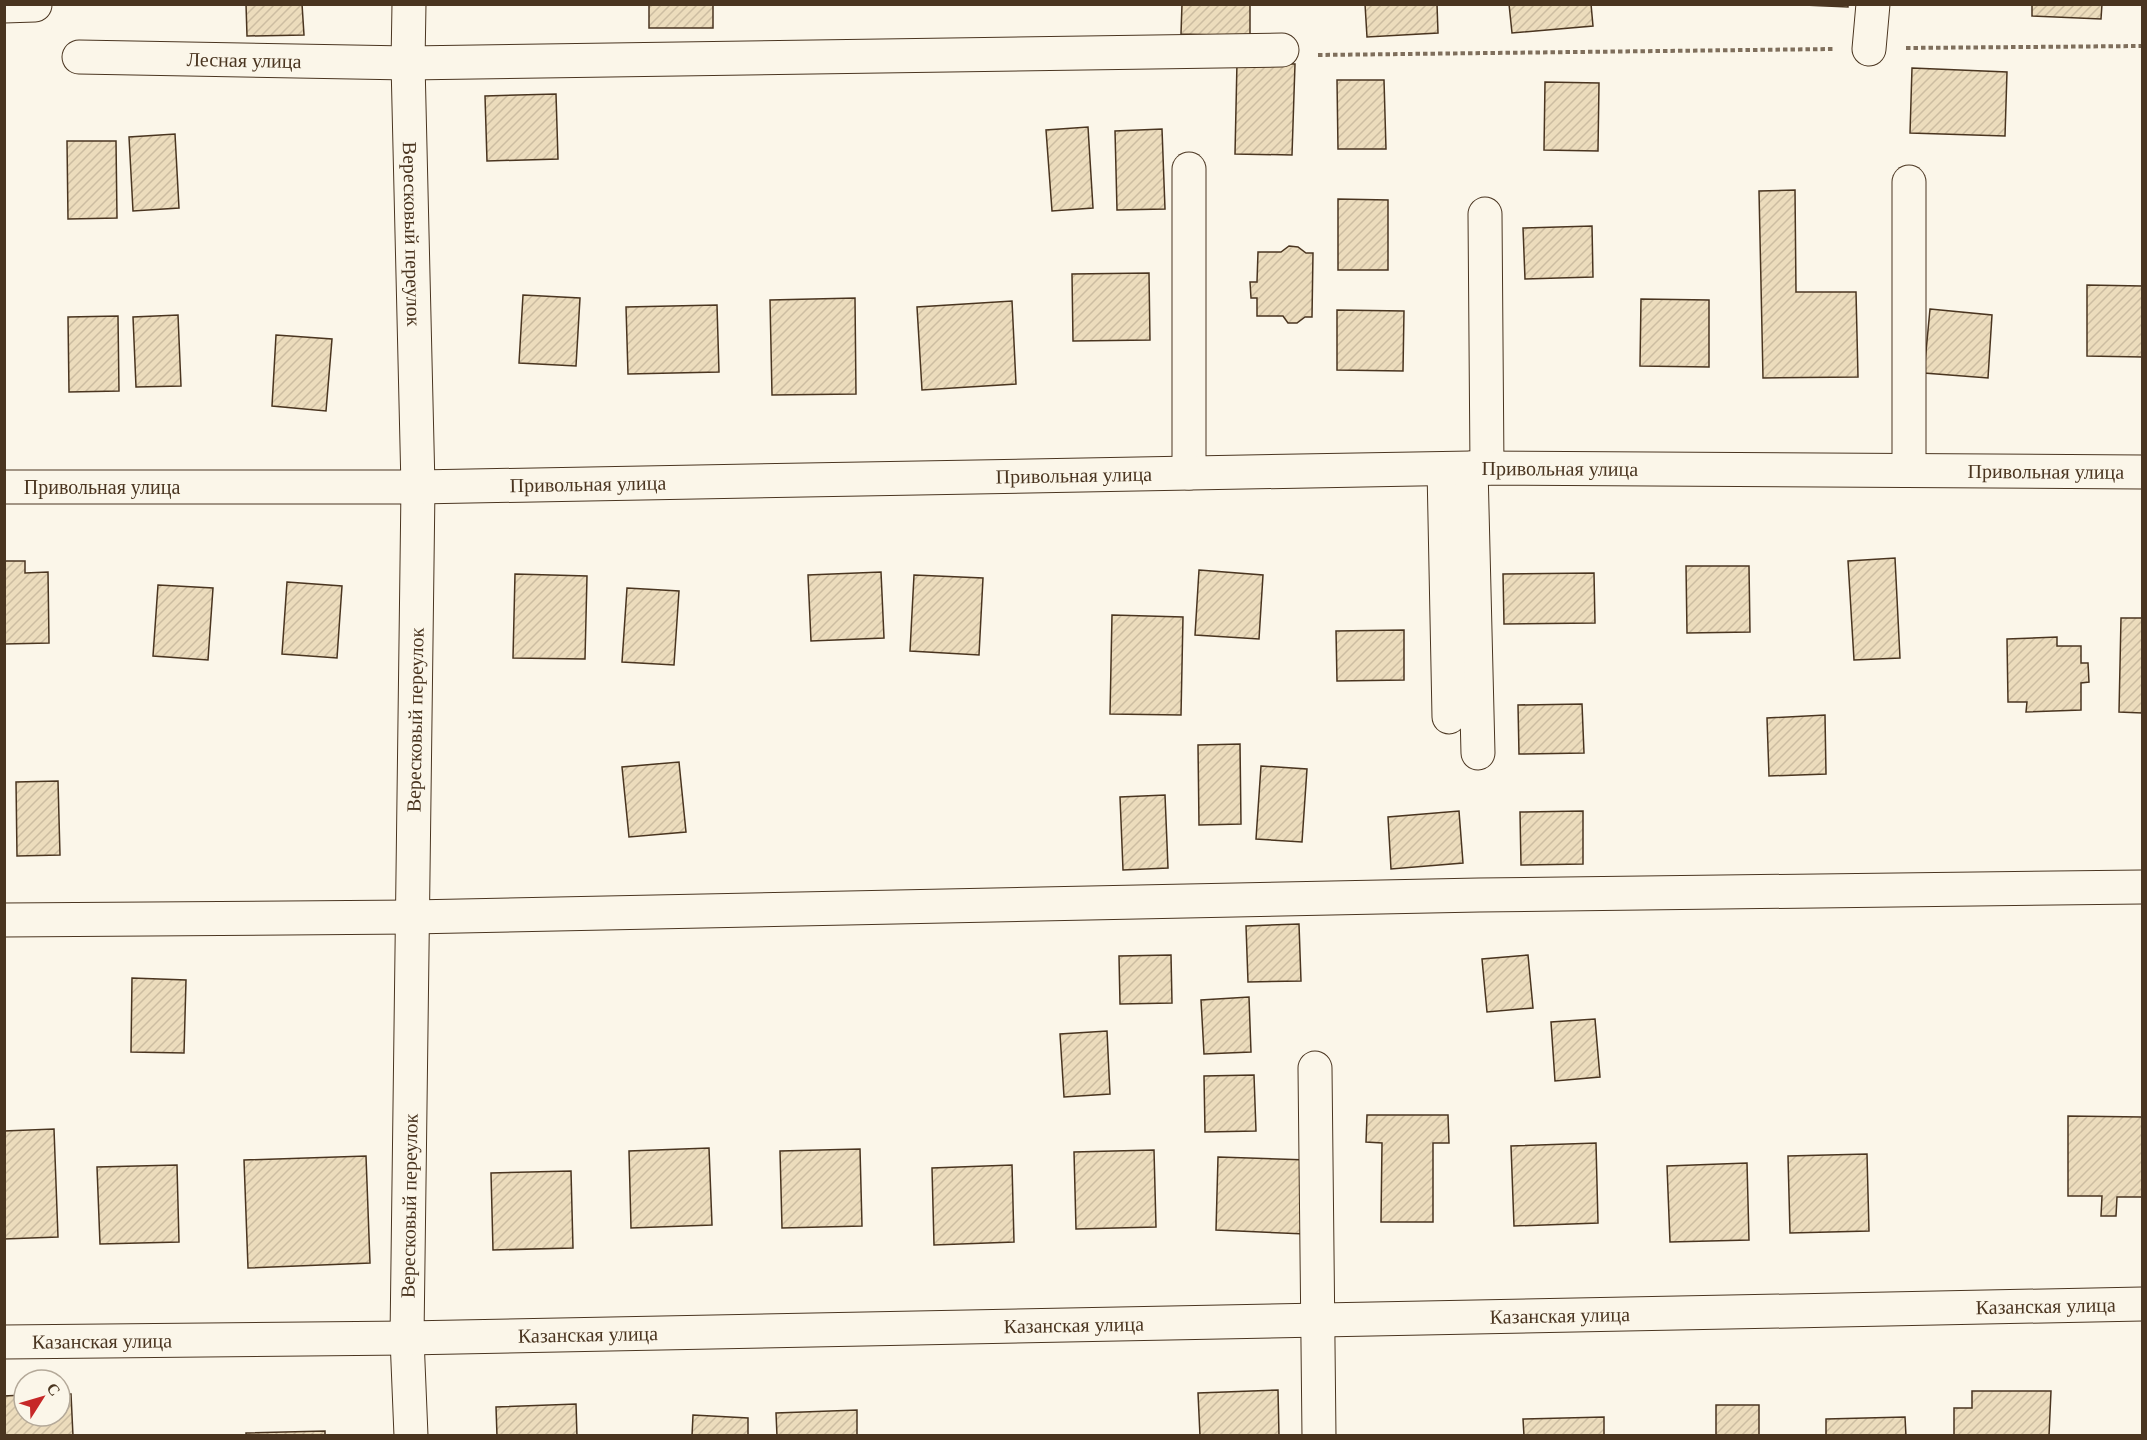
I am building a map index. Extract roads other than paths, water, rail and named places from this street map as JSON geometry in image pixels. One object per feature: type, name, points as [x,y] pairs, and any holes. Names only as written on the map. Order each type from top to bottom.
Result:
[{"type":"street","name":"Вересковый переулок","points":[[409,4],[408,63],[418,487],[407,1338],[411,1436]]},
{"type":"street","points":[[1869,49],[1873,4]]},
{"type":"street","name":"Лесная улица","points":[[79,57],[408,63],[1282,50]]},
{"type":"street","points":[[1189,169],[1189,473]]},
{"type":"street","points":[[1909,182],[1909,471]]},
{"type":"street","points":[[1449,717],[1485,214]]},
{"type":"street","points":[[1467,468],[1478,753]]},
{"type":"street","name":"Привольная улица","points":[[4,487],[418,487],[1467,468],[2142,472]]},
{"type":"street","points":[[4,920],[412,916],[1467,896],[2142,887]]},
{"type":"street","points":[[1315,1068],[1319,1436]]},
{"type":"street","name":"Казанская улица","points":[[4,1342],[407,1338],[2142,1304]]}]
